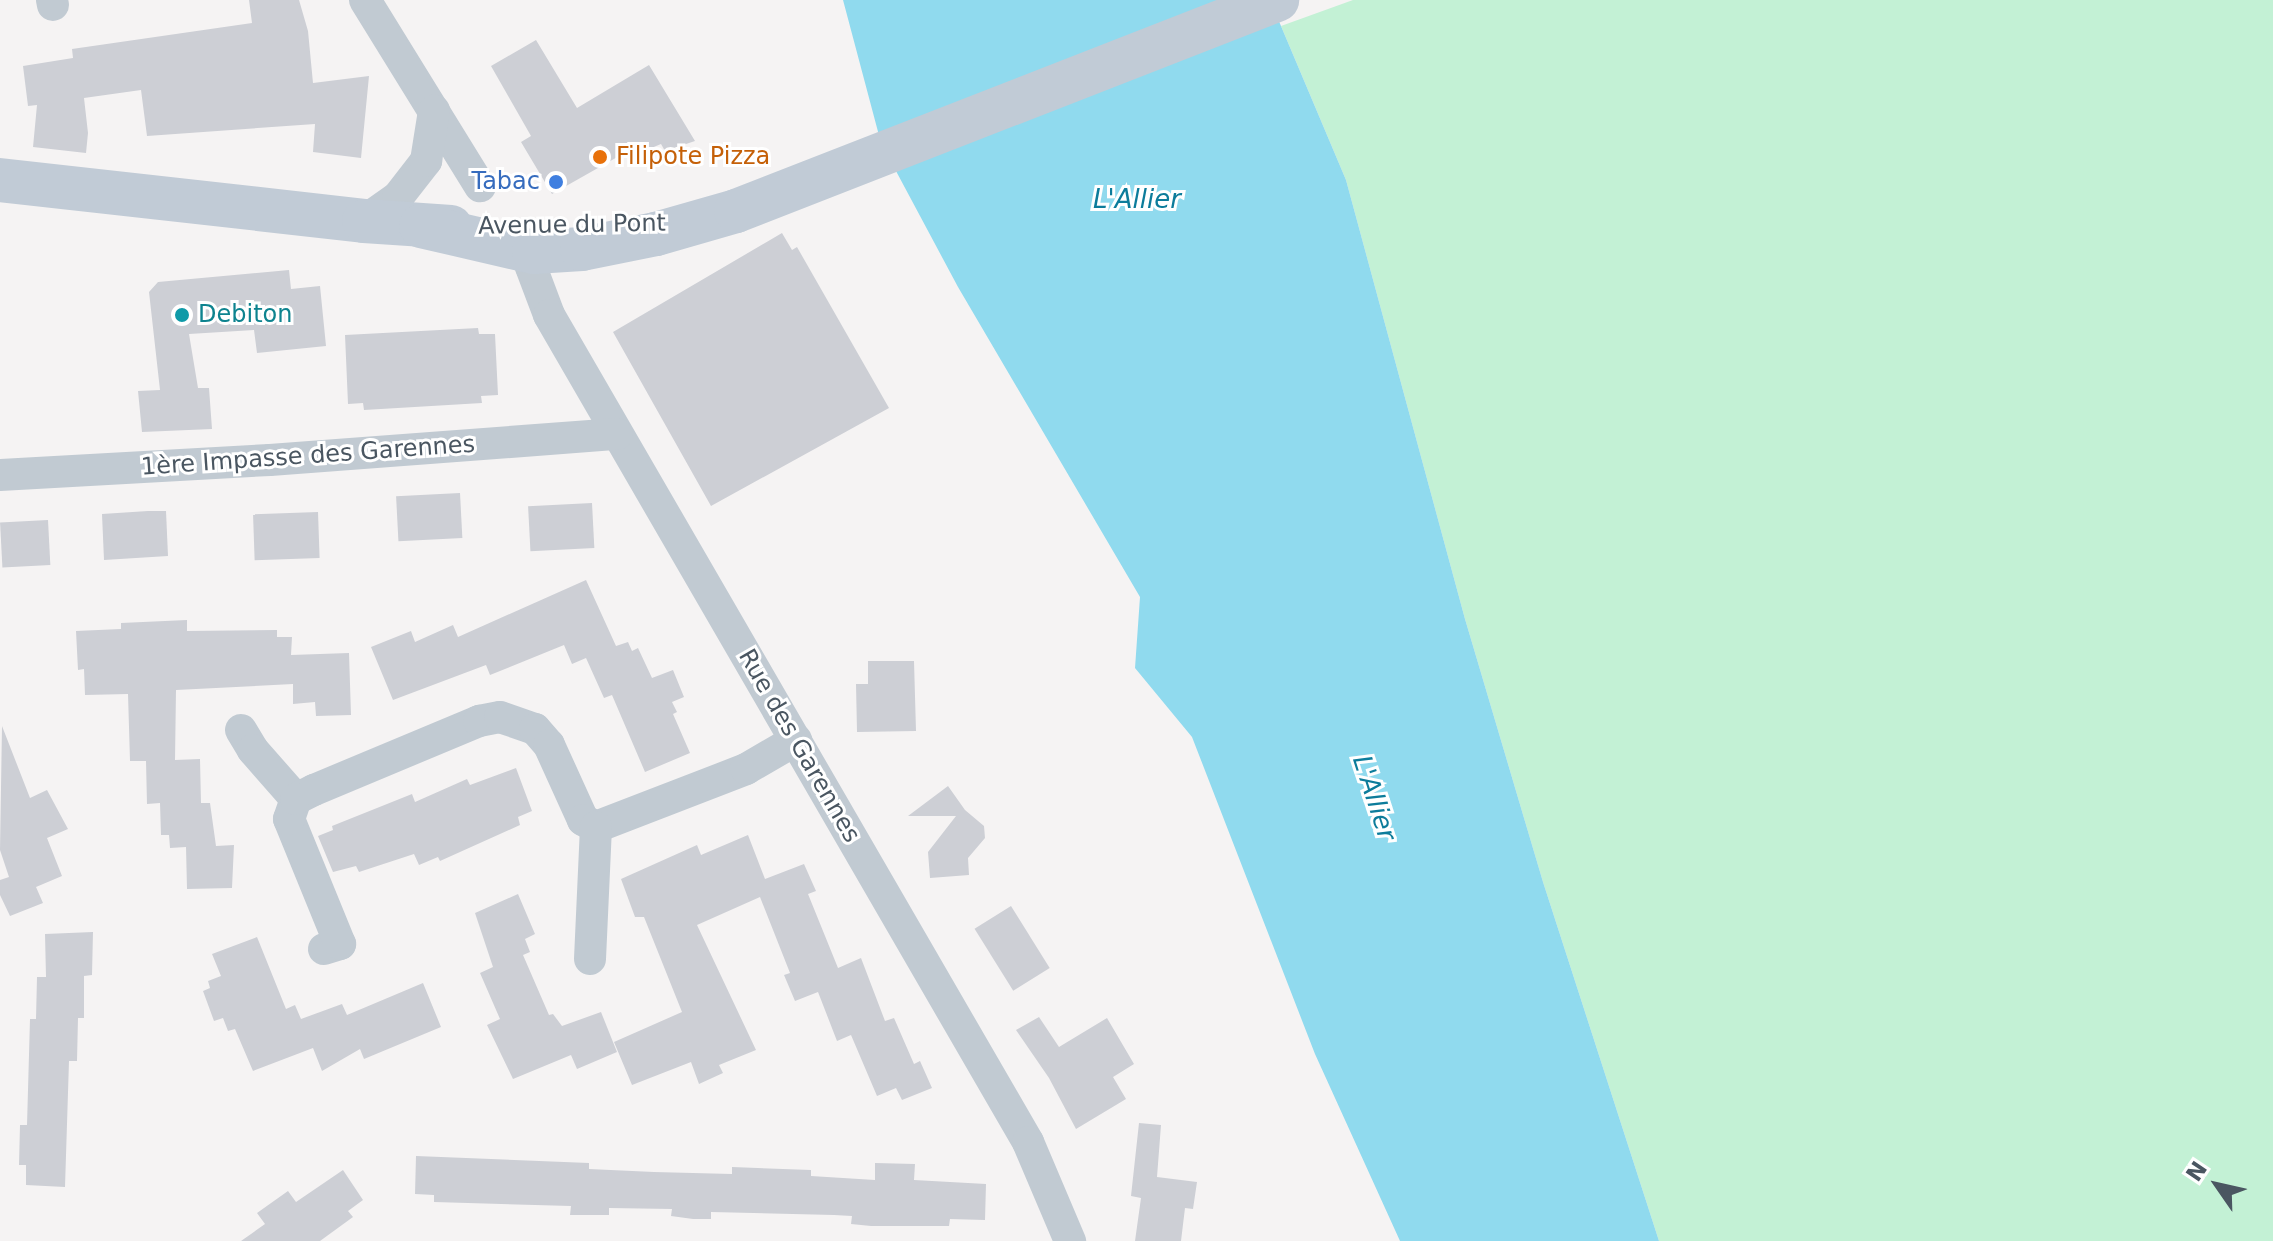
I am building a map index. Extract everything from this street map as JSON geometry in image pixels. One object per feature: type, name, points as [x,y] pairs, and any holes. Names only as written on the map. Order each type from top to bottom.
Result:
[{"type":"main road","points":[[736,211],[1277,0]]},
{"type":"main road","name":"Avenue du Pont","points":[[0,180],[421,226],[650,228],[736,211]]},
{"type":"main road","name":"Avenue du Pont","points":[[421,226],[534,252],[612,243],[736,211]]},
{"type":"street","points":[[365,0],[480,186]]},
{"type":"street","points":[[364,221],[398,197],[426,161],[434,111]]},
{"type":"street","name":"Rue des Garennes","points":[[534,252],[531,267],[549,315],[1028,1142],[1070,1241]]},
{"type":"street","name":"1ère Impasse des Garennes","points":[[0,475],[270,460],[617,434]]},
{"type":"street","points":[[324,949],[340,944],[289,819],[296,799],[479,721],[500,717],[535,729],[549,745],[583,820],[596,827],[746,769],[796,740]]},
{"type":"street","points":[[241,730],[253,750],[296,799]]},
{"type":"street","points":[[590,959],[596,827]]},
{"type":"green space","points":[[1353,0],[2273,0],[2273,1241],[1659,1241],[1543,882],[1465,619],[1346,180],[1281,26]]},
{"type":"water","name":"L'Allier","points":[[843,0],[1270,0],[1346,180],[1465,619],[1543,882],[1659,1241],[1400,1241],[1315,1054],[1192,737],[1135,668],[1140,597],[958,287],[881,143]]},
{"type":"building","points":[[249,0],[299,0],[308,31],[313,83],[369,76],[361,158],[313,152],[315,124],[147,136],[141,90],[84,98],[88,133],[86,153],[33,147],[37,105],[28,106],[23,66],[73,58],[72,49],[252,23]]},
{"type":"building","points":[[536,40],[577,108],[649,65],[695,141],[665,151],[661,144],[632,156],[628,151],[552,194],[521,142],[531,136],[491,66]]},
{"type":"building","points":[[782,233],[792,250],[797,247],[889,408],[711,506],[613,332]]},
{"type":"building","points":[[289,270],[291,289],[320,286],[326,346],[257,353],[254,330],[189,334],[198,388],[209,388],[212,429],[142,432],[138,391],[160,390],[149,292],[158,282]]},
{"type":"building","points":[[478,328],[479,334],[495,334],[498,395],[481,396],[482,403],[364,410],[363,403],[348,404],[345,335]]},
{"type":"building","points":[[460,493],[462,538],[398,541],[396,496]]},
{"type":"building","points":[[592,503],[594,548],[530,551],[528,506]]},
{"type":"building","points":[[166,511],[168,556],[104,560],[102,514]]},
{"type":"building","points":[[318,512],[320,558],[255,560],[253,514]]},
{"type":"building","points":[[48,520],[50,565],[2,567],[0,523]]},
{"type":"building","points":[[586,580],[616,646],[628,642],[632,651],[638,648],[652,678],[673,670],[684,697],[672,702],[677,712],[673,714],[690,753],[645,772],[612,695],[604,698],[586,658],[572,664],[564,645],[490,675],[486,665],[393,700],[371,647],[411,631],[415,642],[453,625],[458,637]]},
{"type":"building","points":[[187,620],[187,631],[277,630],[277,637],[292,637],[291,655],[349,653],[351,715],[316,716],[315,702],[293,704],[293,684],[176,690],[175,760],[200,759],[201,803],[210,803],[216,846],[234,845],[232,888],[187,889],[186,847],[170,848],[169,835],[161,835],[160,803],[147,804],[146,761],[130,761],[128,694],[85,695],[84,669],[78,670],[76,631],[121,629],[121,623]]},
{"type":"building","points":[[868,661],[914,661],[916,731],[857,732],[856,684],[868,684]]},
{"type":"building","points":[[2,726],[30,798],[47,790],[68,829],[47,838],[62,876],[36,887],[43,903],[10,916],[0,895],[0,880],[9,877],[0,850]]},
{"type":"building","points":[[516,768],[532,811],[518,817],[520,825],[440,861],[438,857],[419,865],[414,854],[359,872],[356,866],[333,872],[318,836],[333,830],[332,826],[412,794],[415,802],[467,779],[470,785]]},
{"type":"building","points":[[948,786],[965,810],[984,826],[985,838],[968,858],[969,875],[930,878],[928,852],[956,816],[908,816]]},
{"type":"building","points":[[748,835],[765,879],[804,864],[816,891],[808,894],[838,968],[861,958],[885,1021],[894,1018],[914,1064],[920,1061],[932,1088],[902,1100],[896,1088],[877,1096],[851,1035],[837,1041],[818,992],[795,1001],[784,975],[790,973],[760,897],[697,925],[756,1050],[719,1065],[723,1073],[699,1084],[691,1062],[632,1085],[614,1042],[682,1012],[644,917],[635,917],[621,879],[697,845],[701,855]]},
{"type":"building","points":[[518,894],[535,934],[525,939],[530,952],[523,955],[549,1015],[553,1014],[562,1026],[601,1012],[617,1052],[577,1069],[571,1055],[513,1079],[487,1025],[500,1019],[480,973],[493,967],[475,913]]},
{"type":"building","points":[[1011,906],[1050,968],[1013,991],[975,929]]},
{"type":"building","points":[[93,932],[92,975],[84,976],[84,1018],[78,1018],[77,1061],[69,1061],[65,1187],[26,1185],[26,1165],[19,1165],[20,1125],[27,1125],[30,1019],[36,1019],[37,977],[46,977],[45,934]]},
{"type":"building","points":[[257,937],[286,1009],[295,1005],[301,1019],[342,1004],[347,1015],[423,983],[441,1027],[364,1059],[360,1049],[322,1071],[313,1048],[253,1071],[235,1029],[228,1031],[223,1018],[214,1021],[203,991],[210,988],[208,981],[221,976],[212,954]]},
{"type":"building","points":[[1039,1017],[1059,1047],[1107,1018],[1134,1064],[1113,1077],[1126,1099],[1076,1129],[1049,1078],[1016,1030]]},
{"type":"building","points":[[1139,1123],[1161,1125],[1157,1177],[1197,1182],[1193,1209],[1185,1208],[1181,1241],[1135,1241],[1141,1198],[1131,1196]]},
{"type":"building","points":[[416,1156],[589,1163],[589,1169],[654,1172],[732,1174],[732,1167],[811,1170],[811,1176],[875,1180],[875,1163],[915,1164],[914,1180],[986,1184],[985,1220],[950,1219],[949,1226],[871,1226],[851,1224],[852,1216],[834,1215],[711,1212],[711,1219],[693,1219],[671,1216],[672,1209],[609,1208],[609,1215],[570,1215],[571,1206],[434,1202],[434,1195],[415,1194]]},
{"type":"building","points":[[343,1170],[363,1200],[348,1211],[353,1217],[320,1241],[241,1241],[265,1224],[257,1213],[288,1191],[296,1202]]},
{"type":"place","name":"Filipote Pizza","points":[[600,157]]},
{"type":"place","name":"Tabac","points":[[556,182]]},
{"type":"place","name":"Debiton","points":[[182,315]]}]
